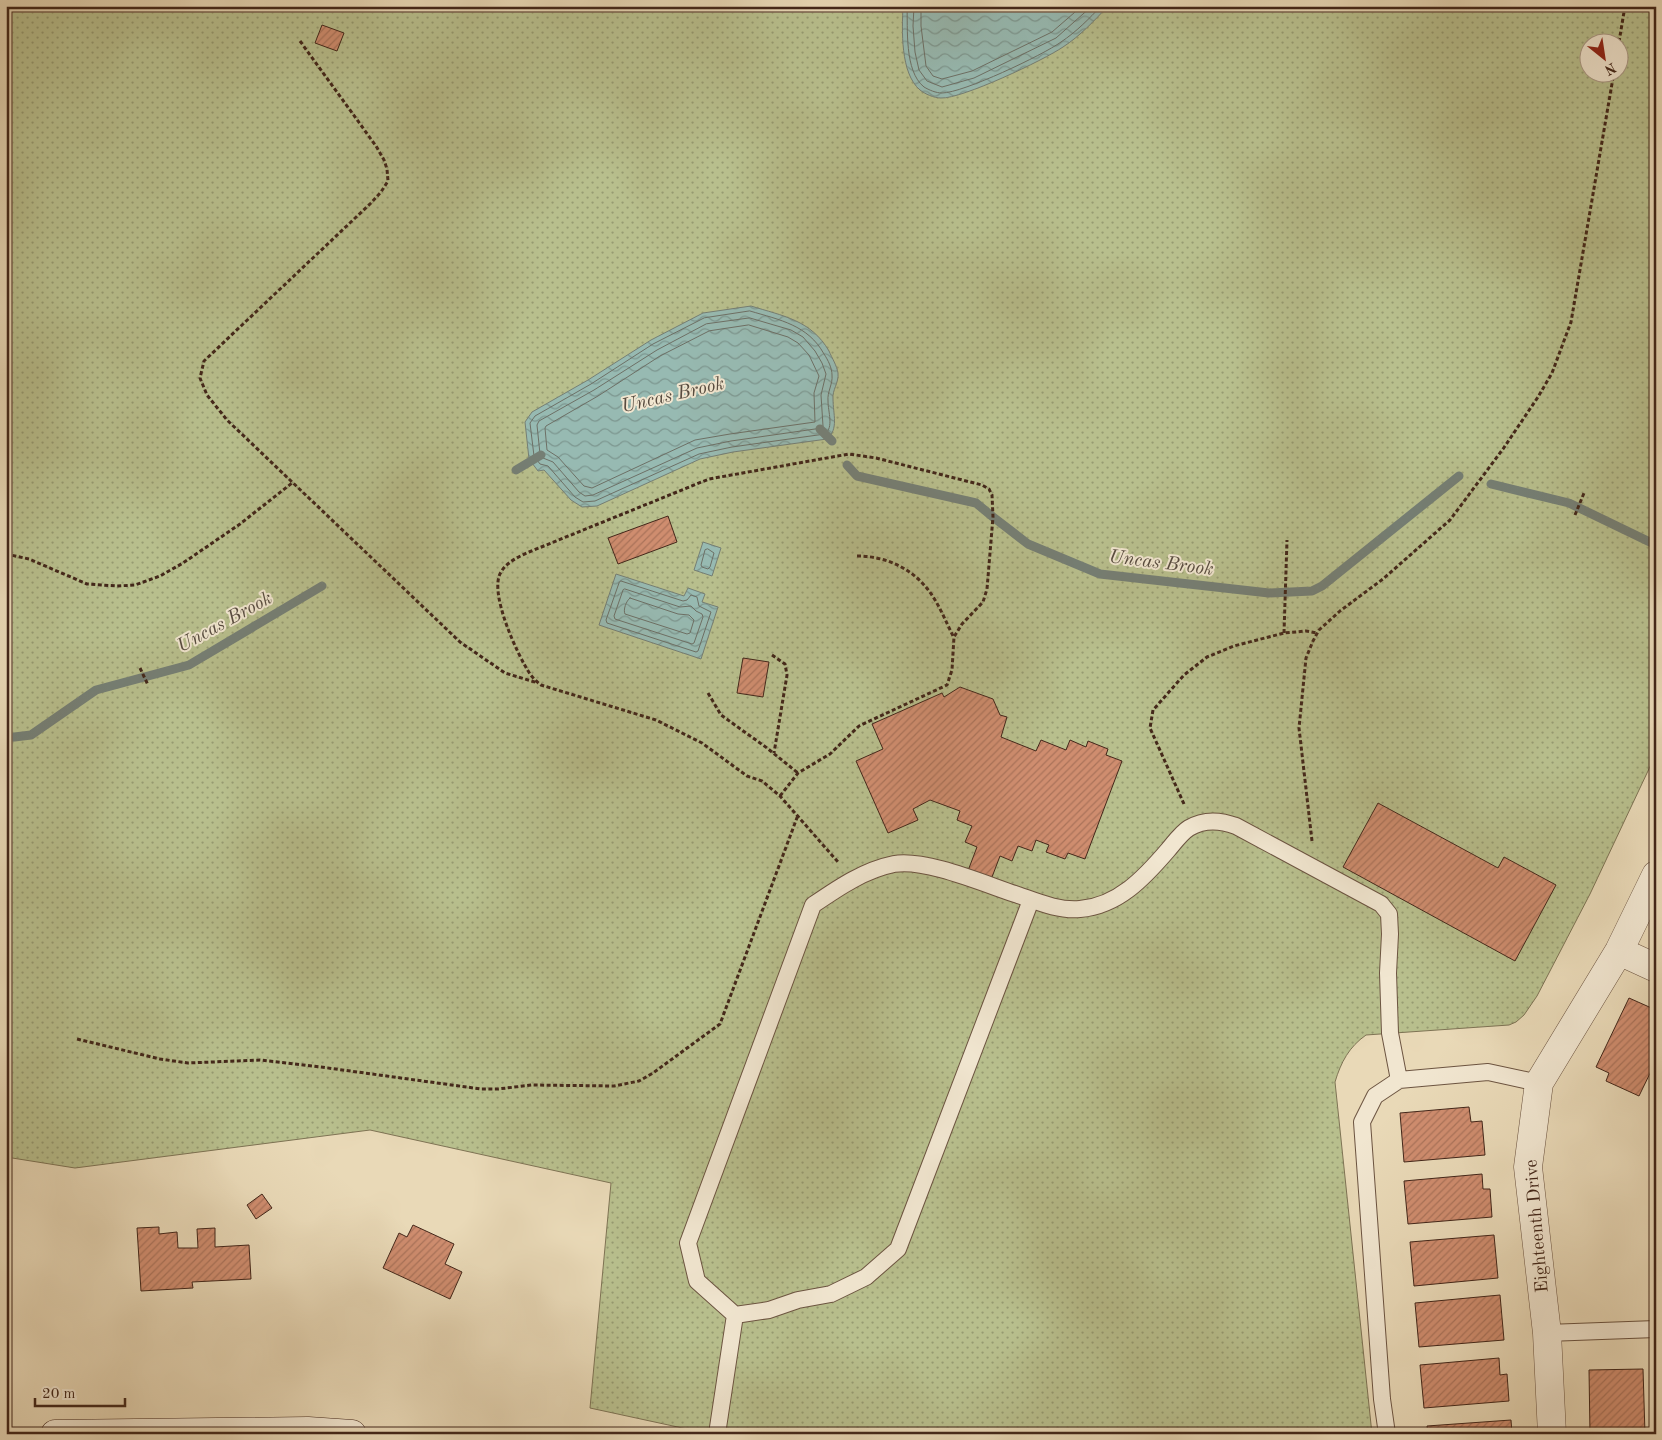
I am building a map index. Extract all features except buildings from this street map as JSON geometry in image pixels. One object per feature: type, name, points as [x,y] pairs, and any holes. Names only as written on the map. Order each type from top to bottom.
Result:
[{"type":"street","name":"Eighteenth Drive","points":[[1552,1434],[1547,1333],[1528,1167],[1539,1083],[1619,951],[1656,875]]},
{"type":"street","points":[[1619,951],[1656,968]]},
{"type":"street","points":[[55,1434],[308,1431],[352,1434]]},
{"type":"lane","points":[[735,1315],[697,1281],[688,1243],[813,905],[853,879],[894,864],[923,864],[1066,910],[1096,908],[1107,904],[1129,890],[1150,871],[1186,829],[1200,823],[1212,821],[1231,824],[1381,904],[1389,914],[1390,1033],[1399,1080]]},
{"type":"lane","points":[[735,1315],[769,1310],[798,1300],[831,1294],[866,1277],[898,1249],[1031,900]]},
{"type":"lane","points":[[1387,1434],[1382,1399],[1362,1122],[1375,1096],[1399,1080],[1488,1072],[1539,1083]]},
{"type":"lane","points":[[717,1434],[735,1315]]},
{"type":"lane","points":[[1547,1333],[1656,1329]]},
{"type":"path","points":[[1621,32],[1625,6]]},
{"type":"path","points":[[300,41],[376,146],[387,169],[388,181],[371,203],[204,361],[200,378],[207,395],[227,420],[460,642],[505,674],[656,720],[702,743],[747,776],[762,782],[780,796],[853,879]]},
{"type":"path","points":[[1316,869],[1299,728],[1303,671],[1306,658],[1318,633],[1340,611],[1382,579],[1450,520],[1503,449],[1552,373],[1571,322],[1612,82]]},
{"type":"path","points":[[538,683],[530,674],[513,644],[497,595],[500,573],[512,560],[709,479],[849,454],[876,458],[982,485],[989,489],[992,495],[993,518],[987,589],[983,602],[962,624],[954,637],[952,670],[947,685],[858,726],[830,754],[798,773],[780,796]]},
{"type":"path","points":[[6,554],[29,559],[87,584],[135,585],[160,576],[183,562],[240,524],[292,482]]},
{"type":"path","points":[[1575,515],[1584,493]]},
{"type":"path","points":[[1284,633],[1287,540]]},
{"type":"path","points":[[857,556],[883,558],[912,574],[930,592],[954,637]]},
{"type":"path","points":[[1194,826],[1150,728],[1153,710],[1184,675],[1207,657],[1234,646],[1284,633],[1306,631],[1318,633]]},
{"type":"path","points":[[772,655],[785,664],[787,675],[774,753]]},
{"type":"path","points":[[140,668],[148,685]]},
{"type":"path","points":[[708,693],[721,715],[774,753],[798,773]]},
{"type":"path","points":[[77,1039],[160,1059],[188,1063],[260,1060],[481,1089],[532,1085],[614,1086],[639,1081],[653,1073],[720,1024],[798,815]]},
{"type":"green space","points":[[6,6],[1656,6],[1656,754],[1590,894],[1537,996],[1524,1015],[1509,1025],[1366,1035],[1350,1050],[1340,1068],[1335,1082],[1372,1434],[710,1434],[590,1408],[611,1183],[370,1130],[75,1168],[6,1157]]},
{"type":"water","points":[[903,6],[1108,6],[1081,33],[1053,53],[984,86],[951,97],[941,98],[930,96],[920,90],[913,82],[909,73],[904,51]]},
{"type":"water","points":[[751,306],[785,316],[805,326],[814,332],[829,351],[837,368],[838,377],[833,396],[834,426],[831,435],[827,439],[733,452],[700,459],[597,506],[582,507],[571,500],[544,470],[538,471],[529,459],[525,422],[532,412],[588,380],[651,340],[703,313]]},
{"type":"water","points":[[703,542],[721,548],[712,576],[694,570]]},
{"type":"water","points":[[616,574],[684,596],[688,588],[705,594],[702,602],[718,607],[701,659],[599,625]]},
{"type":"waterway","name":"Uncas Brook","points":[[820,429],[832,441]]},
{"type":"waterway","name":"Uncas Brook","points":[[516,470],[541,455]]},
{"type":"waterway","name":"Uncas Brook","points":[[847,465],[857,476],[976,503],[1028,544],[1100,574],[1269,593],[1312,591],[1322,586],[1459,476]]},
{"type":"waterway","name":"Uncas Brook","points":[[1491,484],[1569,503],[1656,545]]},
{"type":"waterway","name":"Uncas Brook","points":[[6,738],[31,735],[96,690],[189,665],[322,586]]}]
